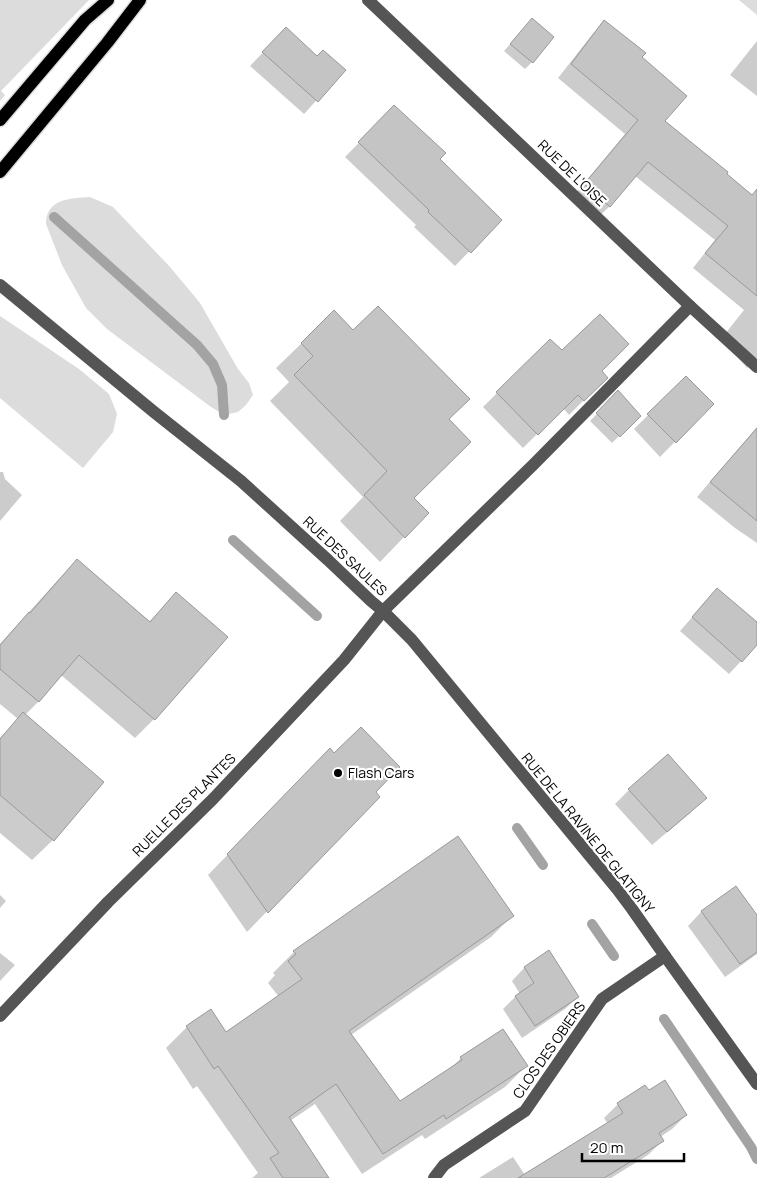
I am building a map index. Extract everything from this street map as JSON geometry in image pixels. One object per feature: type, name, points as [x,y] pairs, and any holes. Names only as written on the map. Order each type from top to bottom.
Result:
[{"type":"main road","points":[[0,120],[86,20],[108,0]]},
{"type":"main road","points":[[0,172],[107,44],[140,0]]},
{"type":"street","name":"RUE DE L'OISE","points":[[368,0],[690,306],[757,367]]},
{"type":"street","name":"RUE DES SAULES","points":[[0,285],[146,406],[241,481],[383,611],[534,464],[690,306]]},
{"type":"street","name":"RUE DE LA RAVINE DE GLATIGNY","points":[[383,611],[412,640],[617,889],[757,1084]]},
{"type":"street","name":"RUELLE DES PLANTES","points":[[0,1016],[108,902],[220,792],[344,660],[383,611]]},
{"type":"street","name":"CLOS DES OBIERS","points":[[434,1178],[444,1165],[525,1111],[602,999],[665,956]]},
{"type":"shaded area","points":[[0,0],[89,0],[1,91],[5,95],[0,101]]},
{"type":"shaded area","points":[[739,0],[757,0],[757,15]]},
{"type":"shaded area","points":[[90,197],[113,207],[170,267],[200,303],[238,369],[249,383],[253,395],[238,412],[224,415],[211,407],[107,329],[86,308],[62,265],[46,224],[50,209],[55,205],[67,199]]},
{"type":"shaded area","points":[[0,316],[79,369],[109,394],[117,414],[113,432],[83,468],[0,398]]},
{"type":"building","points":[[532,18],[554,37],[533,63],[510,44]]},
{"type":"building","points":[[604,20],[646,53],[642,57],[687,96],[665,121],[728,172],[727,174],[752,195],[757,189],[757,296],[705,253],[728,226],[648,162],[610,207],[584,184],[638,120],[571,64]]},
{"type":"building","points":[[286,27],[317,56],[323,50],[346,70],[318,102],[262,52]]},
{"type":"building","points":[[394,105],[446,153],[440,159],[502,220],[471,253],[358,142]]},
{"type":"building","points":[[378,306],[470,399],[449,419],[471,442],[414,498],[429,513],[405,538],[364,495],[387,471],[294,375],[313,356],[301,343],[334,310],[353,330]]},
{"type":"building","points":[[600,314],[629,344],[602,371],[608,378],[584,401],[578,395],[538,435],[496,392],[550,339],[562,350]]},
{"type":"building","points":[[686,376],[714,404],[676,443],[647,414]]},
{"type":"building","points":[[618,390],[641,416],[620,437],[596,413]]},
{"type":"building","points":[[757,428],[757,521],[710,482]]},
{"type":"building","points":[[77,559],[150,622],[176,592],[228,637],[155,720],[79,655],[39,702],[0,669],[0,645]]},
{"type":"building","points":[[717,588],[757,622],[757,645],[742,662],[692,617]]},
{"type":"building","points":[[23,712],[104,782],[54,841],[0,795],[0,739]]},
{"type":"building","points":[[361,727],[400,767],[376,792],[380,797],[268,913],[227,854],[330,748],[334,753]]},
{"type":"building","points":[[668,754],[707,798],[667,832],[628,789]]},
{"type":"building","points":[[458,836],[514,916],[349,1031],[400,1101],[462,1060],[460,1057],[503,1029],[528,1066],[446,1119],[444,1115],[383,1154],[336,1084],[289,1117],[329,1178],[283,1178],[270,1158],[279,1153],[218,1066],[214,1069],[186,1026],[211,1009],[226,1032],[302,979],[288,961],[296,954],[293,951]]},
{"type":"building","points":[[736,886],[757,915],[757,952],[740,964],[701,911]]},
{"type":"building","points":[[549,950],[579,997],[535,1026],[515,996],[534,983],[524,967]]},
{"type":"building","points":[[665,1080],[687,1115],[659,1133],[664,1141],[604,1178],[518,1178],[623,1113],[617,1103],[645,1085],[649,1090]]},
{"type":"waterway","points":[[54,217],[197,345],[213,364],[222,385],[224,415]]},
{"type":"waterway","points":[[233,540],[317,616]]},
{"type":"waterway","points":[[517,828],[543,865]]},
{"type":"waterway","points":[[592,924],[614,956]]},
{"type":"waterway","points":[[664,1019],[751,1147],[757,1159]]},
{"type":"place","name":"Flash Cars","points":[[338,773]]}]
